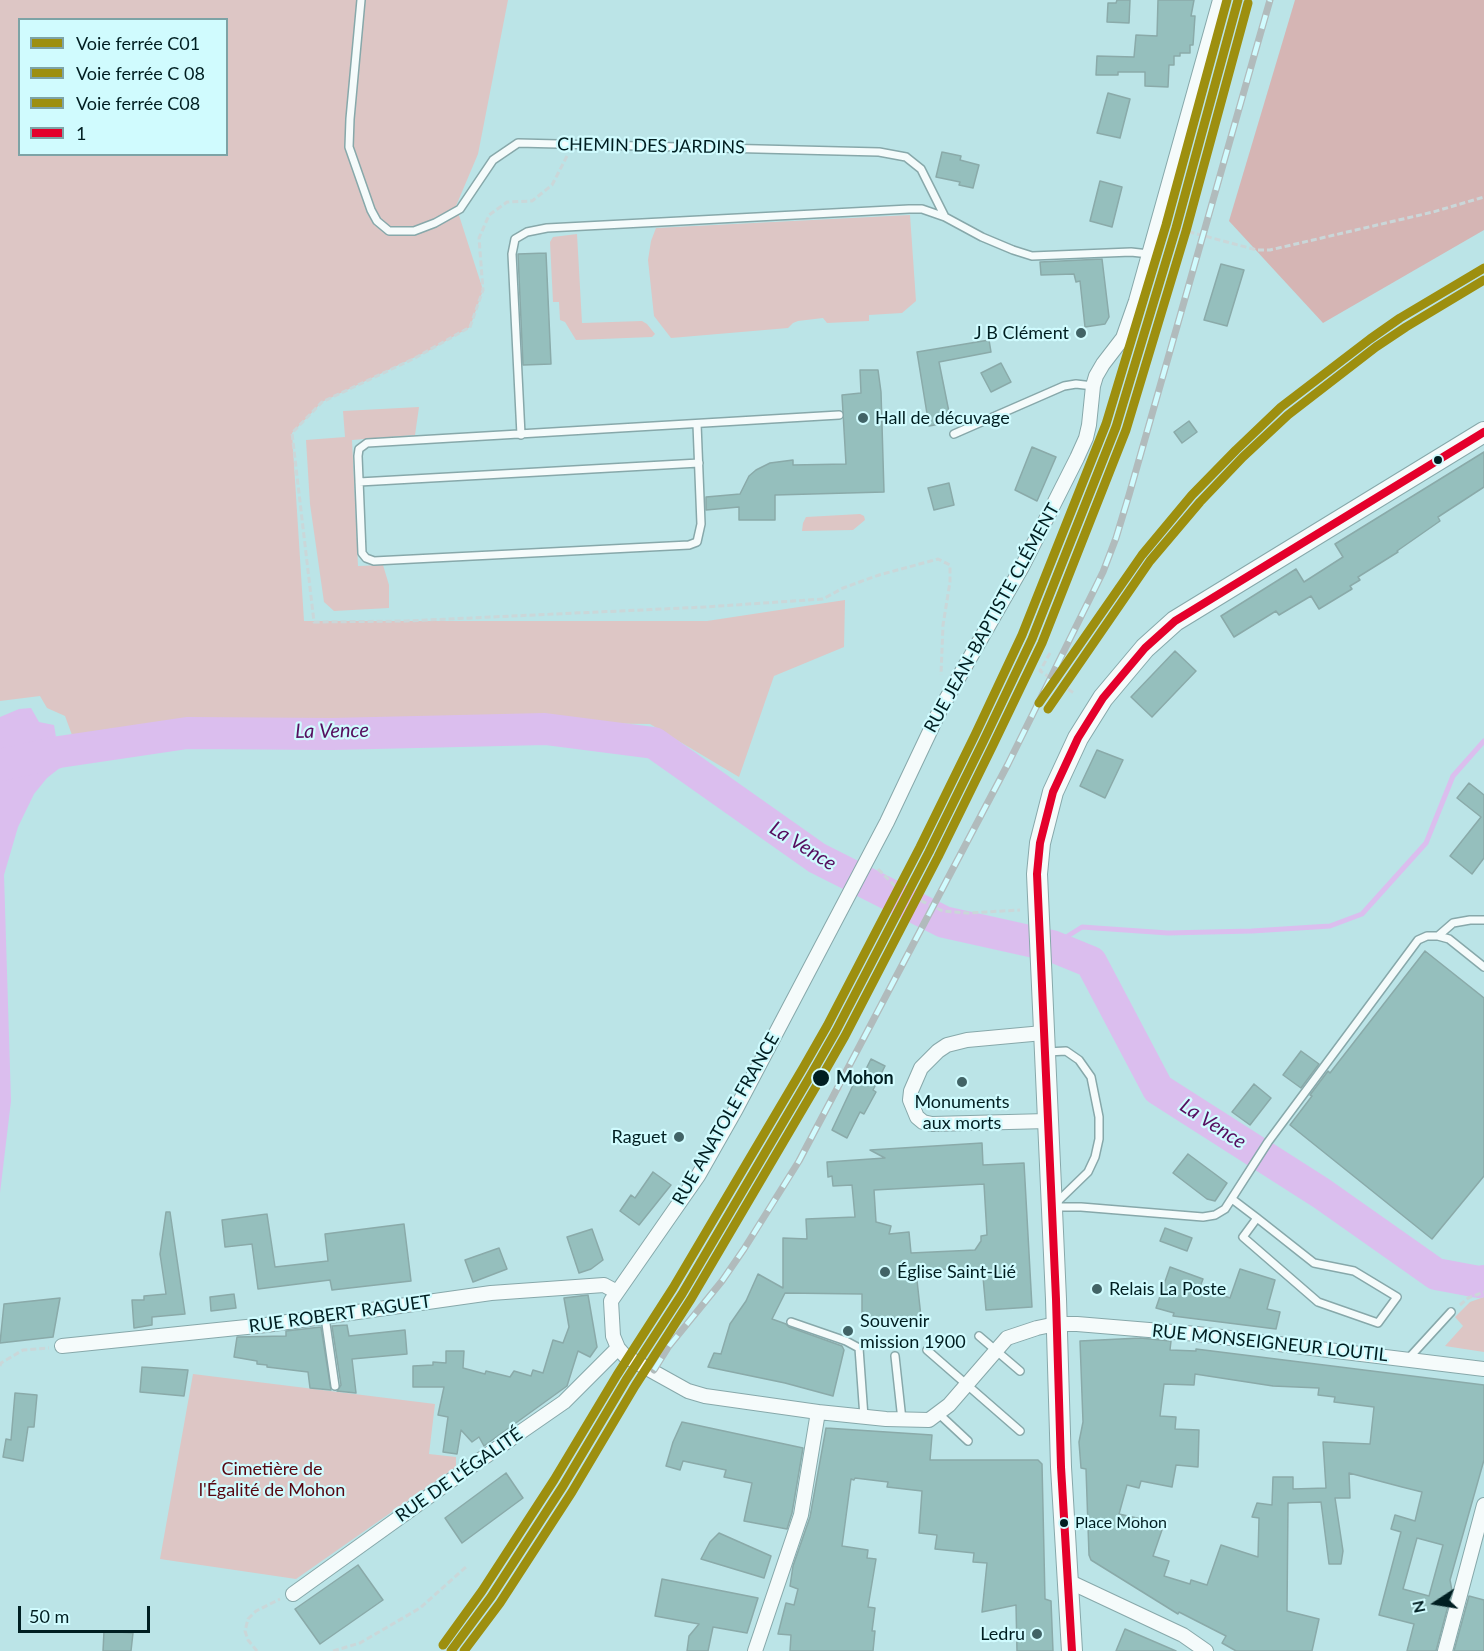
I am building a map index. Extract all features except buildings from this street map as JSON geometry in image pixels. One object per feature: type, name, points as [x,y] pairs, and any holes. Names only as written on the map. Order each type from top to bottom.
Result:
[{"type":"main road","points":[[1072,1651],[1061,1467],[1039,920],[1038,857],[1045,818],[1053,792],[1078,738],[1104,698],[1145,648],[1175,621],[1484,432]]},
{"type":"street","name":"RUE JEAN-BAPTISTE CLÉMENT","points":[[872,862],[940,710],[1022,567],[1086,438],[1093,386],[1102,364],[1123,338],[1129,324],[1220,0]]},
{"type":"street","name":"RUE ANATOLE FRANCE","points":[[622,1352],[613,1336],[611,1301],[698,1176],[736,1109],[845,902],[872,862]]},
{"type":"street","points":[[1044,1043],[967,1040],[947,1045],[928,1059],[921,1068],[911,1091],[910,1100],[917,1117],[923,1122],[932,1124],[1047,1121]]},
{"type":"street","name":"RUE ROBERT RAGUET","points":[[62,1346],[266,1325],[491,1293],[603,1285],[617,1292]]},
{"type":"street","name":"RUE MONSEIGNEUR LOUTIL","points":[[938,1413],[949,1405],[1007,1338],[1056,1324],[1197,1334],[1484,1369]]},
{"type":"street","points":[[622,1352],[688,1390],[705,1396],[818,1412],[902,1420],[929,1420],[938,1413]]},
{"type":"street","name":"RUE DE L'ÉGALITÉ","points":[[293,1594],[564,1402],[622,1352]]},
{"type":"street","points":[[755,1651],[801,1515],[818,1412]]},
{"type":"street","points":[[1445,1651],[1484,1505]]},
{"type":"street","points":[[1068,1581],[1183,1635],[1206,1651]]},
{"type":"lane","name":"CHEMIN DES JARDINS","points":[[361,0],[349,147],[370,210],[377,221],[390,231],[414,231],[435,223],[460,209],[493,160],[518,143],[879,152],[906,156],[921,168],[945,217]]},
{"type":"lane","points":[[521,435],[512,254],[515,239],[527,232],[547,228],[922,209],[945,217],[981,237],[1032,256],[1131,252],[1149,254]]},
{"type":"lane","points":[[954,434],[1064,386],[1076,384],[1093,386]]},
{"type":"lane","points":[[697,424],[701,524],[697,542],[690,545],[374,561],[366,558],[362,553],[358,456],[360,449],[367,443],[521,435],[697,424],[838,416]]},
{"type":"lane","points":[[359,482],[699,463]]},
{"type":"lane","points":[[1438,936],[1453,923],[1470,920],[1484,921]]},
{"type":"lane","points":[[1051,1207],[1081,1207],[1203,1217],[1215,1215],[1225,1209],[1269,1142],[1418,940],[1427,936],[1449,939],[1484,967]]},
{"type":"lane","points":[[1044,1043],[1066,1051],[1079,1060],[1091,1077],[1099,1117],[1099,1139],[1095,1157],[1088,1172],[1051,1207]]},
{"type":"lane","points":[[1232,1199],[1257,1218],[1314,1263],[1354,1271],[1397,1297],[1378,1323],[1318,1302],[1243,1237],[1257,1218]]},
{"type":"lane","points":[[1408,1359],[1451,1312]]},
{"type":"lane","points":[[326,1317],[335,1386]]},
{"type":"lane","points":[[791,1322],[846,1341],[859,1348],[864,1417]]},
{"type":"lane","points":[[979,1336],[1020,1371]]},
{"type":"lane","points":[[927,1350],[1020,1431]]},
{"type":"lane","points":[[895,1356],[902,1420]]},
{"type":"lane","points":[[938,1413],[968,1441]]},
{"type":"path","points":[[571,144],[567,159],[552,185],[532,201],[507,202],[489,215],[479,238],[483,291],[470,327],[415,358],[322,402],[292,433],[314,622],[406,621],[705,607],[823,598],[879,575],[938,559],[950,565],[950,582],[943,624],[941,678]]},
{"type":"path","points":[[1158,223],[1257,250],[1270,250],[1433,212],[1484,197]]},
{"type":"path","points":[[1050,653],[1040,671],[1074,693]]},
{"type":"path","points":[[872,862],[900,891],[943,911],[968,913],[1002,911]]},
{"type":"path","points":[[807,1071],[824,1081]]},
{"type":"path","points":[[836,1087],[842,1090]]},
{"type":"path","points":[[1451,1312],[1468,1298],[1484,1292]]},
{"type":"path","points":[[0,1366],[1,1362],[23,1350],[62,1346]]},
{"type":"path","points":[[333,1651],[360,1643],[420,1608],[466,1567]]},
{"type":"path","points":[[257,1651],[248,1640],[245,1631],[248,1619],[256,1611],[293,1594]]},
{"type":"green space","points":[[0,0],[508,0],[478,154],[456,206],[483,290],[470,327],[430,350],[322,402],[292,433],[304,621],[707,621],[845,600],[844,647],[774,676],[739,777],[650,724],[210,718],[72,735],[65,716],[47,708],[40,696],[0,701]]},
{"type":"green space","points":[[910,215],[916,301],[902,313],[869,315],[869,321],[827,323],[823,318],[798,321],[788,328],[671,338],[654,316],[648,260],[656,228]]},
{"type":"green space","points":[[577,234],[582,323],[642,321],[655,334],[652,337],[576,340],[565,322],[560,320],[559,302],[553,302],[550,242],[553,237]]},
{"type":"green space","points":[[419,407],[415,435],[352,440],[358,566],[383,565],[389,585],[389,608],[334,611],[324,602],[310,504],[306,440],[345,437],[343,411]]},
{"type":"green space","points":[[860,514],[865,520],[853,530],[802,531],[806,517]]},
{"type":"green space","points":[[1484,1297],[1484,1352],[1445,1346],[1463,1326],[1455,1317],[1470,1302]]},
{"type":"green space","name":"Cimetière de l'Égalité de Mohon","points":[[193,1374],[435,1404],[429,1454],[456,1457],[456,1467],[296,1579],[160,1559]]},
{"type":"shaded area","points":[[1295,0],[1484,0],[1484,230],[1323,323],[1229,221]]},
{"type":"shaded area","points":[[31,708],[39,722],[54,725],[61,767],[47,778],[34,794],[18,827],[4,875],[11,1101],[0,1193],[0,717],[19,709]]},
{"type":"waterway","name":"La Vence","points":[[0,765],[59,752],[187,733],[332,734],[545,729],[654,743],[817,858],[944,922],[1052,946],[1091,962],[1158,1089],[1321,1193],[1436,1274],[1484,1281]]},
{"type":"waterway","points":[[1052,946],[1082,927],[1168,933],[1252,931],[1330,926],[1362,914],[1426,843],[1453,776],[1484,741]]},
{"type":"railway","points":[[654,1370],[669,1346],[722,1281],[799,1161],[1008,764],[1103,572],[1129,495],[1270,0]]},
{"type":"rail line","name":"C08","points":[[443,1645],[482,1591],[554,1480],[673,1288],[803,1068],[920,847],[975,735],[1022,635],[1106,424],[1166,225],[1227,0]]},
{"type":"rail line","name":"C01","points":[[451,1651],[491,1597],[563,1486],[626,1380],[682,1294],[812,1073],[929,852],[984,740],[1032,639],[1116,427],[1176,228],[1238,0]]},
{"type":"rail line","name":"C01","points":[[1039,703],[1142,555],[1192,495],[1236,450],[1281,407],[1370,339],[1400,318],[1484,268]]},
{"type":"transit line","points":[[464,1651],[500,1603],[572,1492],[635,1386],[691,1299],[821,1078],[938,857],[1042,643],[1126,430],[1186,231],[1248,3]]},
{"type":"transit line","points":[[1048,709],[1150,561],[1200,502],[1243,457],[1288,415],[1376,347],[1484,280]]},
{"type":"transit line","name":"1","points":[[1072,1651],[1061,1467],[1037,874],[1040,843],[1053,792],[1078,738],[1103,698],[1145,648],[1175,621],[1484,432]]},
{"type":"place","name":"J B Clément","points":[[1081,333]]},
{"type":"place","name":"Hall de décuvage","points":[[863,418]]},
{"type":"place","name":"Mohon","points":[[821,1078]]},
{"type":"place","name":"Monuments aux morts","points":[[962,1082]]},
{"type":"place","name":"Raguet","points":[[679,1137]]},
{"type":"place","name":"Église Saint-Lié","points":[[885,1272]]},
{"type":"place","name":"Relais La Poste","points":[[1097,1289]]},
{"type":"place","name":"Souvenir mission 1900","points":[[848,1331]]},
{"type":"place","name":"Place Mohon","points":[[1064,1523]]},
{"type":"place","name":"Ledru","points":[[1037,1634]]}]
